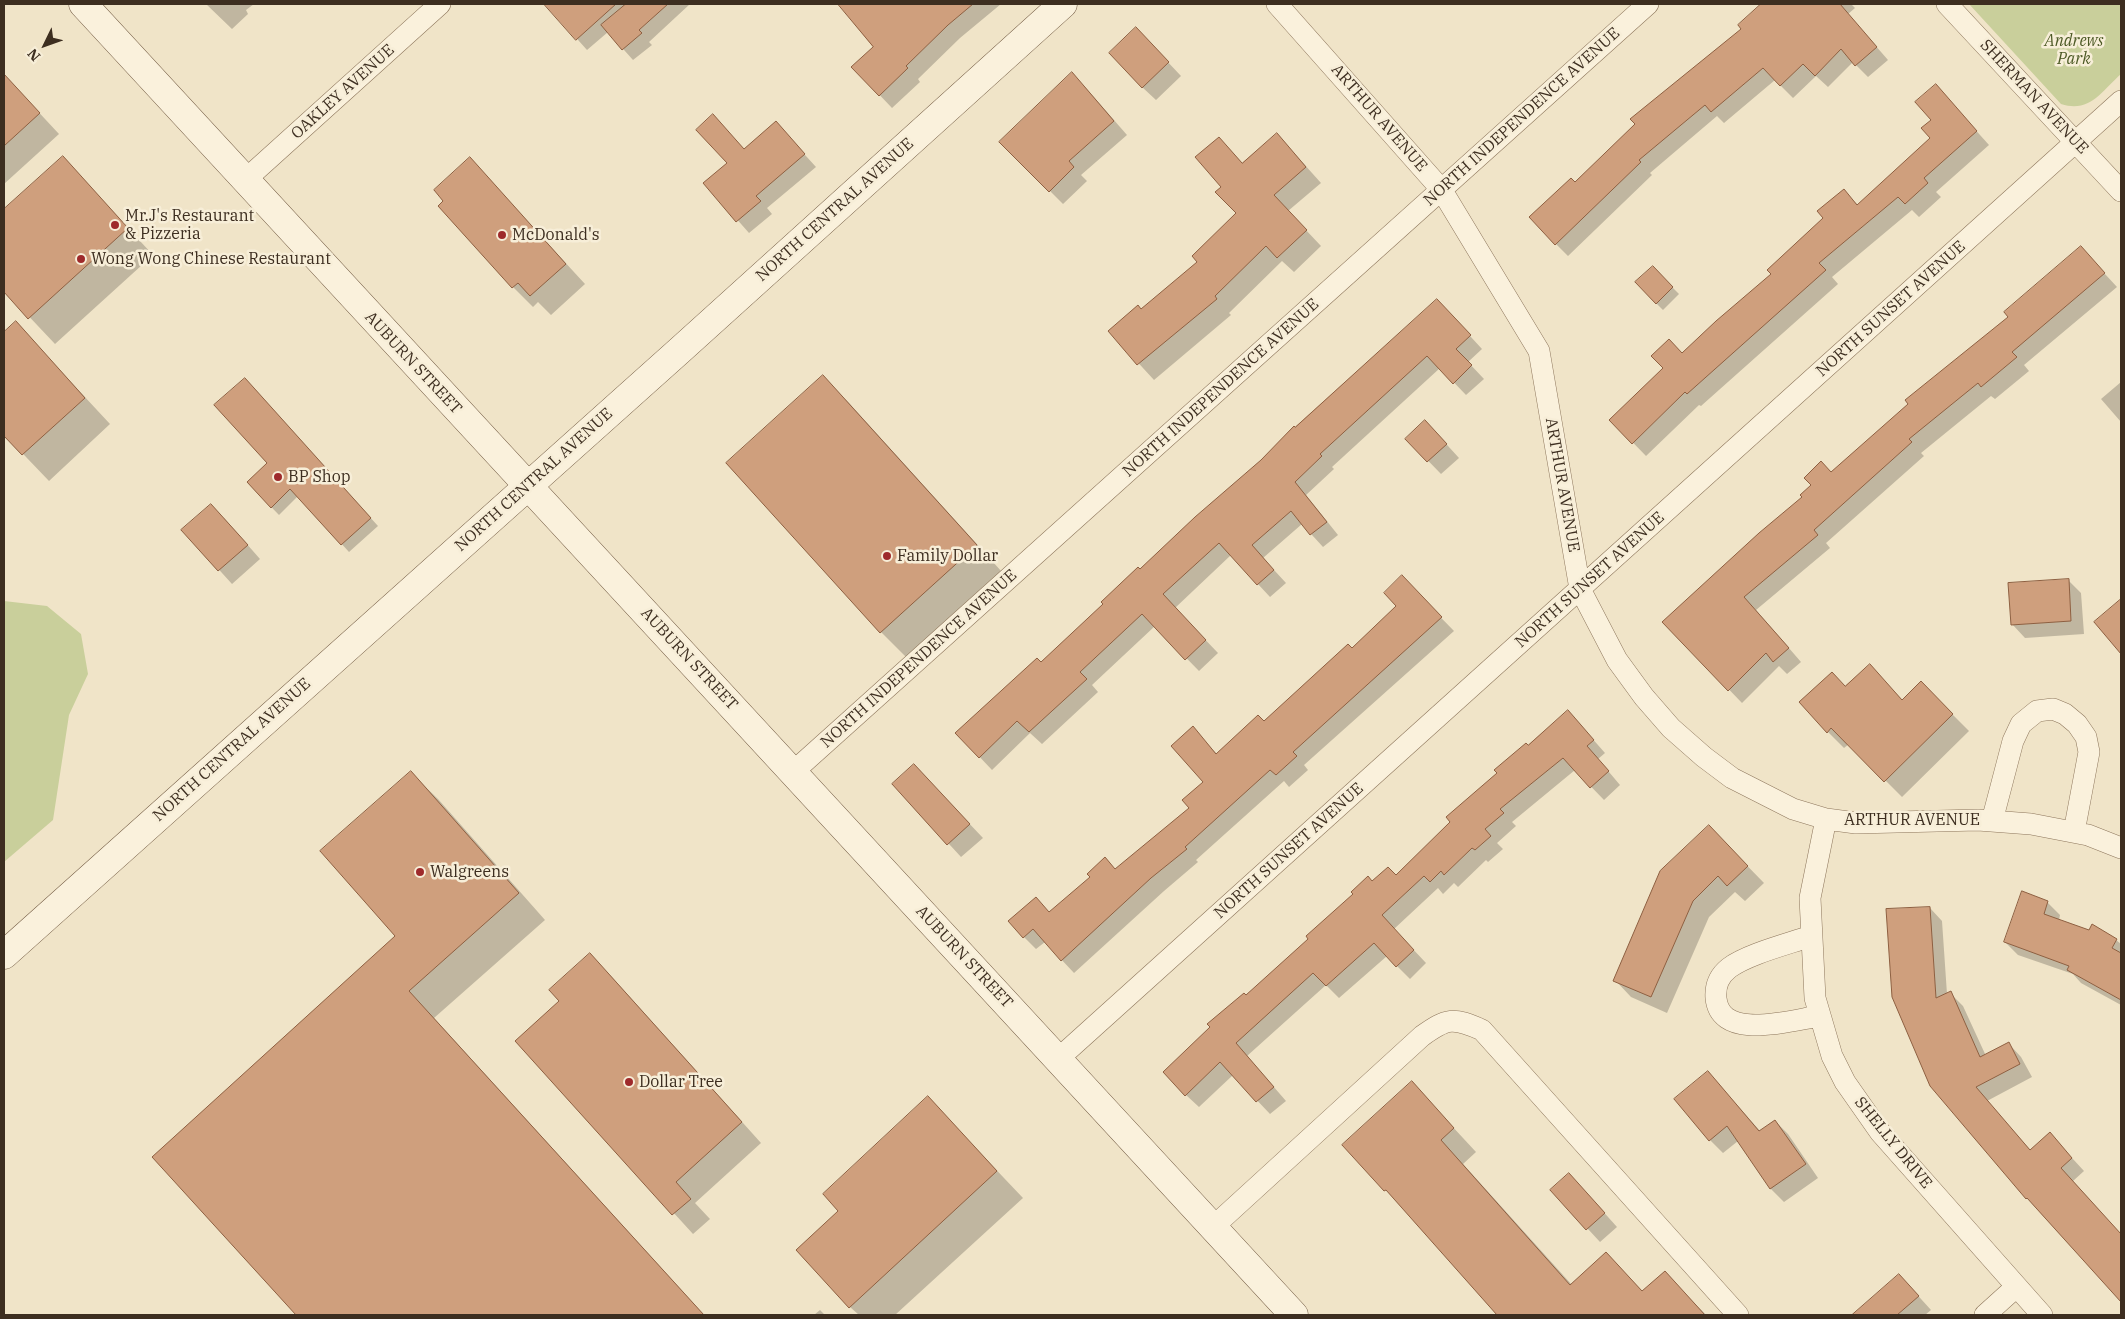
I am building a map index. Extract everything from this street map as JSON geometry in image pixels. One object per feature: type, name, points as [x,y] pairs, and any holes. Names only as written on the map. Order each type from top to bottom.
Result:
[{"type":"main road","name":"AUBURN STREET","points":[[83,4],[244,181],[1294,1315]]},
{"type":"main road","name":"NORTH CENTRAL AVENUE","points":[[4,955],[528,487],[1063,4]]},
{"type":"street","name":"OAKLEY AVENUE","points":[[244,181],[440,4]]},
{"type":"street","name":"ARTHUR AVENUE","points":[[1277,4],[1441,189],[1539,351],[1580,589],[1617,660],[1644,698],[1671,728],[1704,757],[1732,778],[1793,809],[1826,819],[1856,822],[1992,821],[2031,824],[2088,835],[2121,848]]},
{"type":"street","name":"NORTH INDEPENDENCE AVENUE","points":[[793,772],[1648,4]]},
{"type":"street","name":"SHERMAN AVENUE","points":[[1947,4],[2121,191]]},
{"type":"street","name":"NORTH SUNSET AVENUE","points":[[1058,1059],[2121,101]]},
{"type":"street","points":[[1992,821],[2013,741],[2021,724],[2037,711],[2053,709],[2065,714],[2077,724],[2086,737],[2090,752],[2074,832]]},
{"type":"street","name":"SHELLY DRIVE","points":[[1826,819],[1810,898],[1812,973],[1819,1016],[1832,1056],[1845,1082],[1880,1132],[2042,1315]]},
{"type":"street","points":[[1811,936],[1744,960],[1730,968],[1720,978],[1715,989],[1716,1002],[1722,1014],[1730,1020],[1754,1026],[1819,1016]]},
{"type":"street","points":[[1213,1227],[1422,1036],[1439,1024],[1450,1021],[1466,1022],[1482,1030],[1738,1315]]},
{"type":"street","points":[[1985,1315],[2016,1287]]},
{"type":"green space","name":"Andrews Park","points":[[1969,4],[2121,4],[2121,74],[2101,94],[2087,103],[2080,106],[2061,104]]},
{"type":"green space","points":[[4,601],[47,606],[81,634],[88,674],[69,715],[53,820],[4,862]]},
{"type":"building","points":[[544,4],[616,4],[576,40]]},
{"type":"building","points":[[626,4],[668,4],[639,30],[642,33],[622,50],[601,25]]},
{"type":"building","points":[[838,4],[973,4],[948,25],[906,66],[908,68],[879,96],[851,67],[873,47]]},
{"type":"building","points":[[1761,4],[1840,4],[1877,47],[1855,66],[1841,49],[1815,76],[1803,64],[1780,86],[1763,68],[1711,112],[1705,105],[1639,160],[1641,162],[1555,245],[1529,217],[1571,178],[1575,182],[1635,124],[1630,119],[1741,29],[1738,25]]},
{"type":"building","points":[[1136,27],[1169,62],[1142,88],[1109,53]]},
{"type":"building","points":[[1072,72],[1114,121],[1069,161],[1074,167],[1049,192],[999,142]]},
{"type":"building","points":[[4,74],[40,113],[4,146]]},
{"type":"building","points":[[1936,84],[1977,131],[1924,178],[1928,183],[1905,204],[1898,197],[1819,263],[1826,270],[1687,394],[1685,392],[1632,444],[1609,420],[1663,368],[1651,356],[1669,339],[1682,353],[1771,274],[1767,270],[1823,218],[1817,211],[1844,189],[1857,205],[1930,138],[1921,128],[1931,120],[1915,102]]},
{"type":"building","points":[[713,114],[744,149],[776,121],[805,154],[756,196],[761,201],[736,222],[703,183],[727,163],[696,130]]},
{"type":"building","points":[[1277,133],[1306,167],[1274,195],[1307,230],[1277,258],[1266,246],[1215,296],[1217,299],[1137,365],[1108,331],[1138,305],[1141,309],[1197,262],[1192,256],[1236,213],[1215,192],[1221,187],[1195,157],[1219,137],[1242,163]]},
{"type":"building","points":[[63,156],[128,228],[28,319],[4,292],[4,209]]},
{"type":"building","name":"McDonald's","points":[[470,157],[566,264],[530,296],[518,283],[512,288],[438,206],[443,201],[434,190]]},
{"type":"building","points":[[2081,246],[2105,273],[2012,352],[2017,357],[1981,387],[1978,383],[1909,439],[1912,442],[1814,530],[1818,535],[1744,597],[1789,648],[1773,662],[1766,653],[1728,691],[1662,622],[1759,533],[1802,497],[1800,495],[1811,485],[1804,478],[1821,461],[1831,472],[1908,404],[1905,400],[2008,317],[2004,312]]},
{"type":"building","points":[[1653,266],[1673,287],[1656,304],[1635,282]]},
{"type":"building","points":[[1437,299],[1471,335],[1456,349],[1472,365],[1453,384],[1427,356],[1320,454],[1322,456],[1295,482],[1327,522],[1310,535],[1291,511],[1252,545],[1274,570],[1257,585],[1219,543],[1163,594],[1206,640],[1185,660],[1142,614],[1080,672],[1087,679],[1029,732],[1017,721],[979,758],[955,733],[1037,658],[1041,662],[1103,604],[1101,602],[1138,567],[1140,569],[1195,517],[1261,460],[1294,426]]},
{"type":"building","points":[[16,321],[85,398],[22,455],[4,436],[4,332]]},
{"type":"building","points":[[823,375],[977,545],[880,633],[726,463]]},
{"type":"building","points":[[245,378],[371,518],[341,545],[290,489],[271,508],[247,482],[267,463],[214,405]]},
{"type":"building","points":[[1425,420],[1447,444],[1427,462],[1405,439]]},
{"type":"building","points":[[211,504],[248,545],[218,571],[181,530]]},
{"type":"building","points":[[1402,575],[1442,617],[1293,752],[1297,756],[1276,775],[1270,770],[1185,847],[1187,849],[1151,878],[1061,961],[1033,929],[1023,938],[1008,921],[1036,897],[1049,912],[1090,877],[1087,874],[1105,857],[1115,869],[1189,808],[1182,800],[1203,782],[1171,746],[1193,726],[1216,754],[1258,715],[1264,721],[1348,644],[1352,648],[1396,606],[1384,593]]},
{"type":"building","points":[[2069,579],[2071,621],[2011,625],[2008,583]]},
{"type":"building","points":[[2121,599],[2121,654],[2094,622]]},
{"type":"building","points":[[1870,664],[1902,700],[1921,681],[1953,714],[1884,782],[1831,728],[1827,733],[1799,702],[1832,672],[1845,686]]},
{"type":"building","points":[[1568,710],[1594,740],[1587,746],[1609,771],[1590,788],[1563,758],[1500,809],[1504,813],[1485,829],[1491,836],[1475,850],[1472,848],[1444,875],[1441,871],[1430,882],[1424,876],[1382,915],[1414,950],[1396,967],[1374,943],[1326,986],[1313,973],[1236,1043],[1274,1087],[1256,1102],[1220,1062],[1185,1096],[1163,1072],[1210,1027],[1207,1024],[1244,993],[1246,995],[1308,939],[1306,936],[1353,894],[1351,892],[1368,876],[1372,881],[1388,867],[1396,875],[1450,822],[1446,817],[1497,773],[1494,770],[1526,743],[1528,745]]},
{"type":"building","points":[[914,764],[970,824],[947,845],[892,784]]},
{"type":"building","points":[[411,771],[519,893],[409,991],[704,1315],[296,1315],[152,1157],[395,936],[320,851]]},
{"type":"building","points":[[1709,825],[1748,866],[1727,886],[1718,876],[1693,901],[1651,997],[1613,981],[1660,871]]},
{"type":"building","points":[[2022,891],[2048,901],[2044,914],[2089,930],[2092,924],[2117,939],[2112,948],[2121,953],[2121,1000],[2067,970],[2069,966],[2004,942]]},
{"type":"building","points":[[1930,907],[1936,998],[1951,991],[1980,1057],[2009,1042],[2020,1064],[1976,1087],[2030,1150],[2050,1132],[2072,1158],[2061,1168],[2121,1234],[2121,1302],[2026,1199],[1930,1086],[1892,997],[1886,909]]},
{"type":"building","name":"Dollar Tree","points":[[590,953],[742,1122],[676,1182],[691,1199],[672,1215],[515,1041],[559,1001],[549,990]]},
{"type":"building","points":[[1708,1071],[1759,1131],[1775,1120],[1806,1164],[1770,1189],[1727,1126],[1709,1141],[1674,1099]]},
{"type":"building","points":[[1412,1081],[1454,1128],[1441,1140],[1570,1285],[1606,1252],[1642,1291],[1665,1271],[1705,1315],[1497,1315],[1386,1190],[1384,1191],[1342,1145]]},
{"type":"building","points":[[928,1096],[997,1171],[849,1308],[796,1250],[838,1211],[823,1194]]},
{"type":"building","points":[[1569,1173],[1605,1213],[1586,1230],[1550,1190]]},
{"type":"building","points":[[1899,1274],[1919,1296],[1897,1315],[1852,1315]]},
{"type":"place","name":"Mr.J's Restaurant & Pizzeria","points":[[115,225]]},
{"type":"place","name":"McDonald's","points":[[502,235]]},
{"type":"place","name":"Wong Wong Chinese Restaurant","points":[[81,259]]},
{"type":"place","name":"BP Shop","points":[[278,477]]},
{"type":"place","name":"Family Dollar","points":[[887,556]]},
{"type":"place","name":"Walgreens","points":[[420,872]]},
{"type":"place","name":"Dollar Tree","points":[[629,1082]]}]
